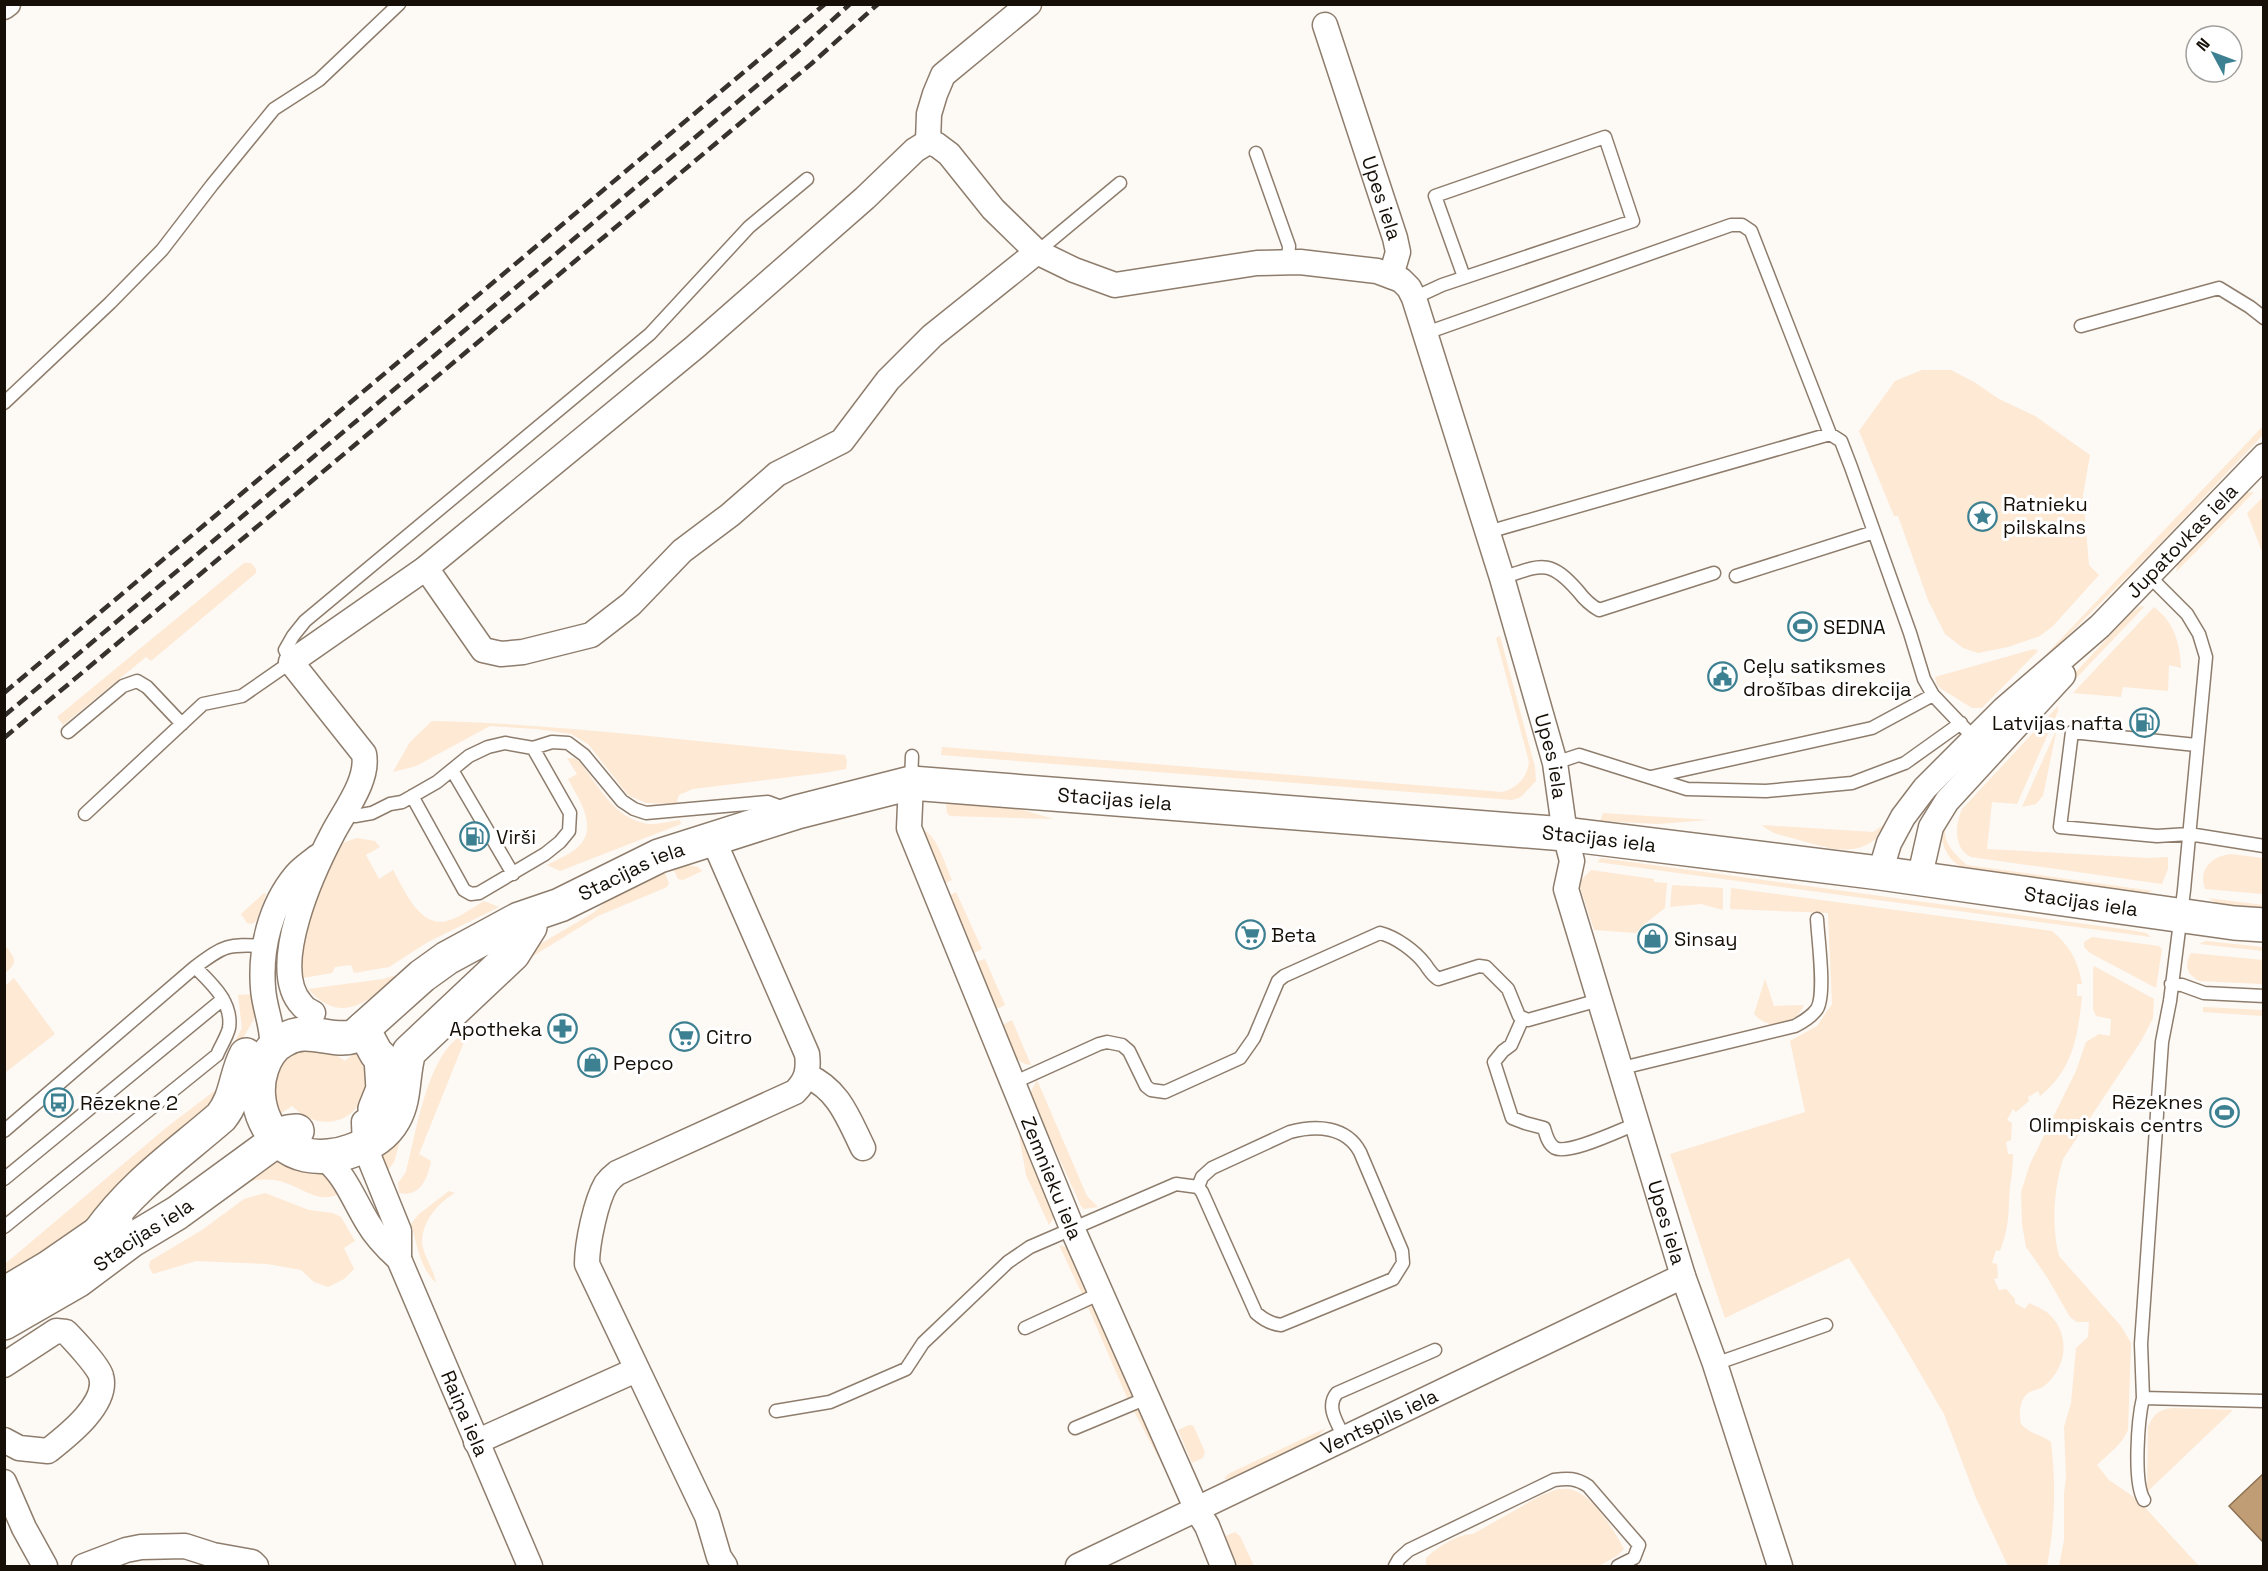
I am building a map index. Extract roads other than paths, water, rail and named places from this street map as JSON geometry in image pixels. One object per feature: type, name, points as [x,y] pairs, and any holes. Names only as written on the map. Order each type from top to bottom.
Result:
[{"type":"main road","name":"Stacijas iela","points":[[271,1037],[286,1038],[303,1033],[345,1040],[355,1036],[394,999],[447,958],[519,919],[560,905],[659,856],[918,774],[1565,834],[1880,873],[2234,923],[2264,925]]},
{"type":"main road","name":"Stacijas iela","points":[[381,1058],[406,1029],[465,975],[560,905]]},
{"type":"main road","points":[[364,1134],[376,1140],[398,1111],[404,1089],[405,1064],[409,1052],[513,954],[530,927]]},
{"type":"main road","points":[[313,1013],[338,1018],[363,1029],[381,1058],[383,1089],[364,1134],[346,1153],[323,1156],[306,1155],[293,1150],[279,1140],[266,1124],[256,1092],[271,1037],[284,1018],[313,1013]]},
{"type":"main road","points":[[98,1234],[129,1196],[225,1112],[235,1094],[242,1063],[253,1043],[271,1037]]},
{"type":"main road","name":"Stacijas iela","points":[[4,1293],[98,1234],[234,1135],[260,1110]]},
{"type":"main road","name":"Stacijas iela","points":[[4,1323],[77,1281],[132,1240],[177,1213],[288,1132],[299,1131],[312,1136],[352,1130],[364,1134]]},
{"type":"street","points":[[928,142],[929,114],[943,75],[1029,4]]},
{"type":"street","name":"Upes iela","points":[[1325,25],[1395,238],[1398,252],[1390,276],[1409,288],[1426,333],[1502,578],[1555,763],[1565,834],[1572,861],[1566,889],[1622,1068],[1636,1124],[1683,1276],[1715,1364],[1780,1566]]},
{"type":"street","points":[[928,142],[937,145],[949,154],[993,209],[1037,252],[1074,270],[1115,285],[1257,263],[1288,262],[1341,266],[1377,271],[1390,276]]},
{"type":"street","points":[[313,1013],[301,1005],[294,992],[290,961],[298,911],[323,851],[358,786],[366,764],[364,753],[291,662],[426,568],[695,347],[915,150],[928,142]]},
{"type":"street","points":[[426,568],[483,650],[501,654],[523,652],[591,635],[631,604],[682,551],[730,515],[777,474],[842,441],[888,380],[932,336],[1037,252]]},
{"type":"street","name":"Jupatovkas iela","points":[[1880,873],[1887,847],[1903,817],[1968,731],[2004,709],[2100,626],[2257,467]]},
{"type":"street","name":"Jupatovkas iela","points":[[1919,880],[1932,822],[1947,801],[2089,646],[2100,626]]},
{"type":"street","points":[[1932,822],[1938,801],[1978,752],[1980,744],[1968,731]]},
{"type":"street","name":"Zemnieku iela","points":[[918,774],[909,828],[1072,1228],[1223,1566]]},
{"type":"street","points":[[713,839],[807,1054],[807,1076],[795,1092],[617,1173],[607,1182],[587,1247],[587,1264],[706,1516],[719,1557],[725,1566]]},
{"type":"street","points":[[271,1037],[263,989],[264,946],[275,908],[296,875],[323,851]]},
{"type":"street","points":[[807,1076],[822,1084],[842,1104],[863,1148]]},
{"type":"street","name":"Raiņa iela","points":[[364,1134],[399,1231],[399,1259],[530,1566]]},
{"type":"street","name":"Raiņa iela","points":[[323,1156],[346,1180],[379,1240],[399,1259]]},
{"type":"street","name":"Ventspils iela","points":[[1078,1566],[1683,1276]]},
{"type":"street","points":[[4,1365],[56,1331],[66,1332],[101,1374],[102,1393],[75,1430],[48,1451],[19,1448],[4,1440]]},
{"type":"street","points":[[476,1442],[636,1370]]},
{"type":"street","points":[[4,1482],[24,1528],[45,1566]]},
{"type":"street","points":[[84,1566],[126,1550],[145,1557],[185,1546],[213,1555],[252,1563],[256,1566]]},
{"type":"lane","points":[[4,403],[110,303],[162,250],[274,109],[319,80],[399,4]]},
{"type":"lane","points":[[1414,298],[1442,285],[1464,278],[1633,221],[1605,137],[1435,196],[1464,278]]},
{"type":"lane","points":[[1256,153],[1289,246],[1288,262]]},
{"type":"lane","points":[[85,814],[203,704],[242,696],[291,662],[285,650],[292,636],[304,621],[650,334],[749,227],[807,179]]},
{"type":"lane","points":[[1037,252],[1120,183]]},
{"type":"lane","points":[[1426,333],[1731,225],[1742,225],[1752,231],[1830,434],[1841,441],[1924,679],[1932,695],[1968,731],[1905,763],[1852,783],[1766,791],[1687,789],[1579,755],[1555,763]]},
{"type":"lane","points":[[2081,326],[2219,288],[2264,318]]},
{"type":"lane","points":[[1488,532],[1830,434]]},
{"type":"lane","points":[[1736,576],[1874,532]]},
{"type":"lane","points":[[1502,578],[1540,567],[1550,567],[1561,573],[1586,601],[1599,610],[1714,573]]},
{"type":"lane","points":[[2144,1500],[2140,1493],[2138,1480],[2140,1413],[2143,1398],[2141,1344],[2164,1022],[2180,915],[2206,657],[2199,634],[2187,614],[2148,576]]},
{"type":"lane","points":[[68,732],[123,686],[137,681],[147,687],[182,724]]},
{"type":"lane","points":[[1649,778],[1872,728],[1932,695]]},
{"type":"lane","points":[[2196,745],[2072,732],[2060,827],[2157,836],[2189,834],[2264,846]]},
{"type":"lane","points":[[343,813],[354,816],[372,813],[412,796],[469,756],[488,747],[505,743],[533,748],[552,742],[568,742],[584,755],[622,801],[646,813],[768,802],[797,812]]},
{"type":"lane","points":[[412,796],[464,890],[471,894],[479,893],[513,874],[560,842],[569,831],[572,822],[570,813],[533,748]]},
{"type":"lane","points":[[452,770],[513,874]]},
{"type":"lane","points":[[1622,1068],[1795,1026],[1809,1018],[1818,1007],[1822,994],[1816,919]]},
{"type":"lane","points":[[1013,1083],[1107,1042],[1122,1045],[1129,1051],[1146,1086],[1151,1090],[1165,1092],[1240,1058],[1254,1038],[1278,981],[1284,976],[1380,933],[1389,935],[1416,955],[1438,979],[1479,966],[1486,967],[1508,989],[1516,1010],[1528,1020],[1599,1000]]},
{"type":"lane","points":[[4,1131],[195,967],[217,951],[234,944],[264,946]]},
{"type":"lane","points":[[4,1227],[216,1055],[229,1029],[228,1011],[216,988],[195,967]]},
{"type":"lane","points":[[2171,984],[2182,985],[2204,993],[2264,996]]},
{"type":"lane","points":[[4,1179],[223,999]]},
{"type":"lane","points":[[1523,1018],[1511,1045],[1494,1062],[1512,1118],[1544,1128],[1548,1142],[1553,1147],[1562,1150],[1636,1124]]},
{"type":"lane","points":[[776,1411],[830,1402],[906,1369],[923,1343],[1008,1262],[1030,1247],[1176,1184],[1198,1187],[1203,1192],[1256,1313],[1273,1324],[1281,1325],[1394,1279],[1403,1263],[1402,1251],[1355,1142],[1326,1128],[1304,1128],[1290,1132],[1212,1168],[1202,1177],[1198,1187]]},
{"type":"lane","points":[[1025,1328],[1101,1293]]},
{"type":"lane","points":[[1715,1364],[1826,1324]]},
{"type":"lane","points":[[1345,1439],[1331,1406],[1337,1393],[1435,1350]]},
{"type":"lane","points":[[1075,1428],[1147,1398]]},
{"type":"lane","points":[[2143,1398],[2264,1401]]},
{"type":"lane","points":[[1395,1566],[1409,1550],[1554,1480],[1566,1478],[1577,1479],[1588,1486],[1639,1545],[1634,1558],[1618,1566]]},
{"type":"railway","points":[[4,693],[825,4]]},
{"type":"railway","points":[[4,716],[797,52],[850,4]]},
{"type":"railway","points":[[4,738],[811,64],[878,4]]},
{"type":"place","name":"Ratnieku pilskalns","points":[[1982,516]]},
{"type":"place","name":"SEDNA","points":[[1802,627]]},
{"type":"place","name":"Ceļu satiksmes drošības direkcija","points":[[1722,677]]},
{"type":"place","name":"Latvijas nafta","points":[[2144,723]]},
{"type":"place","name":"Virši","points":[[475,837]]},
{"type":"place","name":"Beta","points":[[1250,935]]},
{"type":"place","name":"Sinsay","points":[[1653,939]]},
{"type":"place","name":"Apotheka","points":[[563,1029]]},
{"type":"place","name":"Citro","points":[[685,1037]]},
{"type":"place","name":"Pepco","points":[[592,1063]]},
{"type":"place","name":"Rēzekne 2","points":[[59,1103]]},
{"type":"place","name":"Rēzeknes Olimpiskais centrs","points":[[2224,1113]]}]
